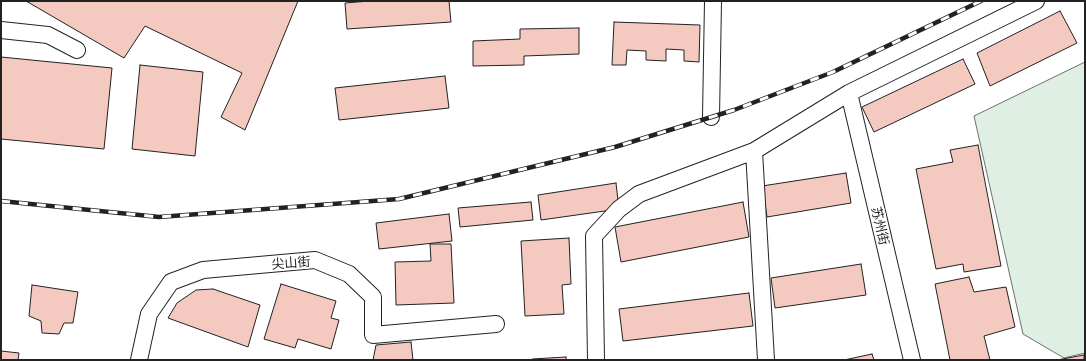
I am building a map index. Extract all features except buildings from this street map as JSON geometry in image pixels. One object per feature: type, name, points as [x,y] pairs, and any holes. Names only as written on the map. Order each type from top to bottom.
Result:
[{"type":"street","points":[[711,117],[713,1]]},
{"type":"street","points":[[596,360],[594,236],[619,209],[639,194],[754,151],[849,93],[1036,1]]},
{"type":"street","points":[[1,30],[48,35],[78,50]]},
{"type":"street","name":"苏州街","points":[[849,93],[912,360]]},
{"type":"street","points":[[754,151],[766,360]]},
{"type":"street","name":"尖山街","points":[[139,360],[149,314],[171,282],[203,270],[315,260],[349,274],[373,297],[373,335],[496,324]]},
{"type":"green space","points":[[1085,62],[1085,353],[1064,358],[1023,334],[974,116]]},
{"type":"railway","points":[[1,201],[159,217],[399,199],[615,147],[734,110],[833,72],[981,1]]}]
